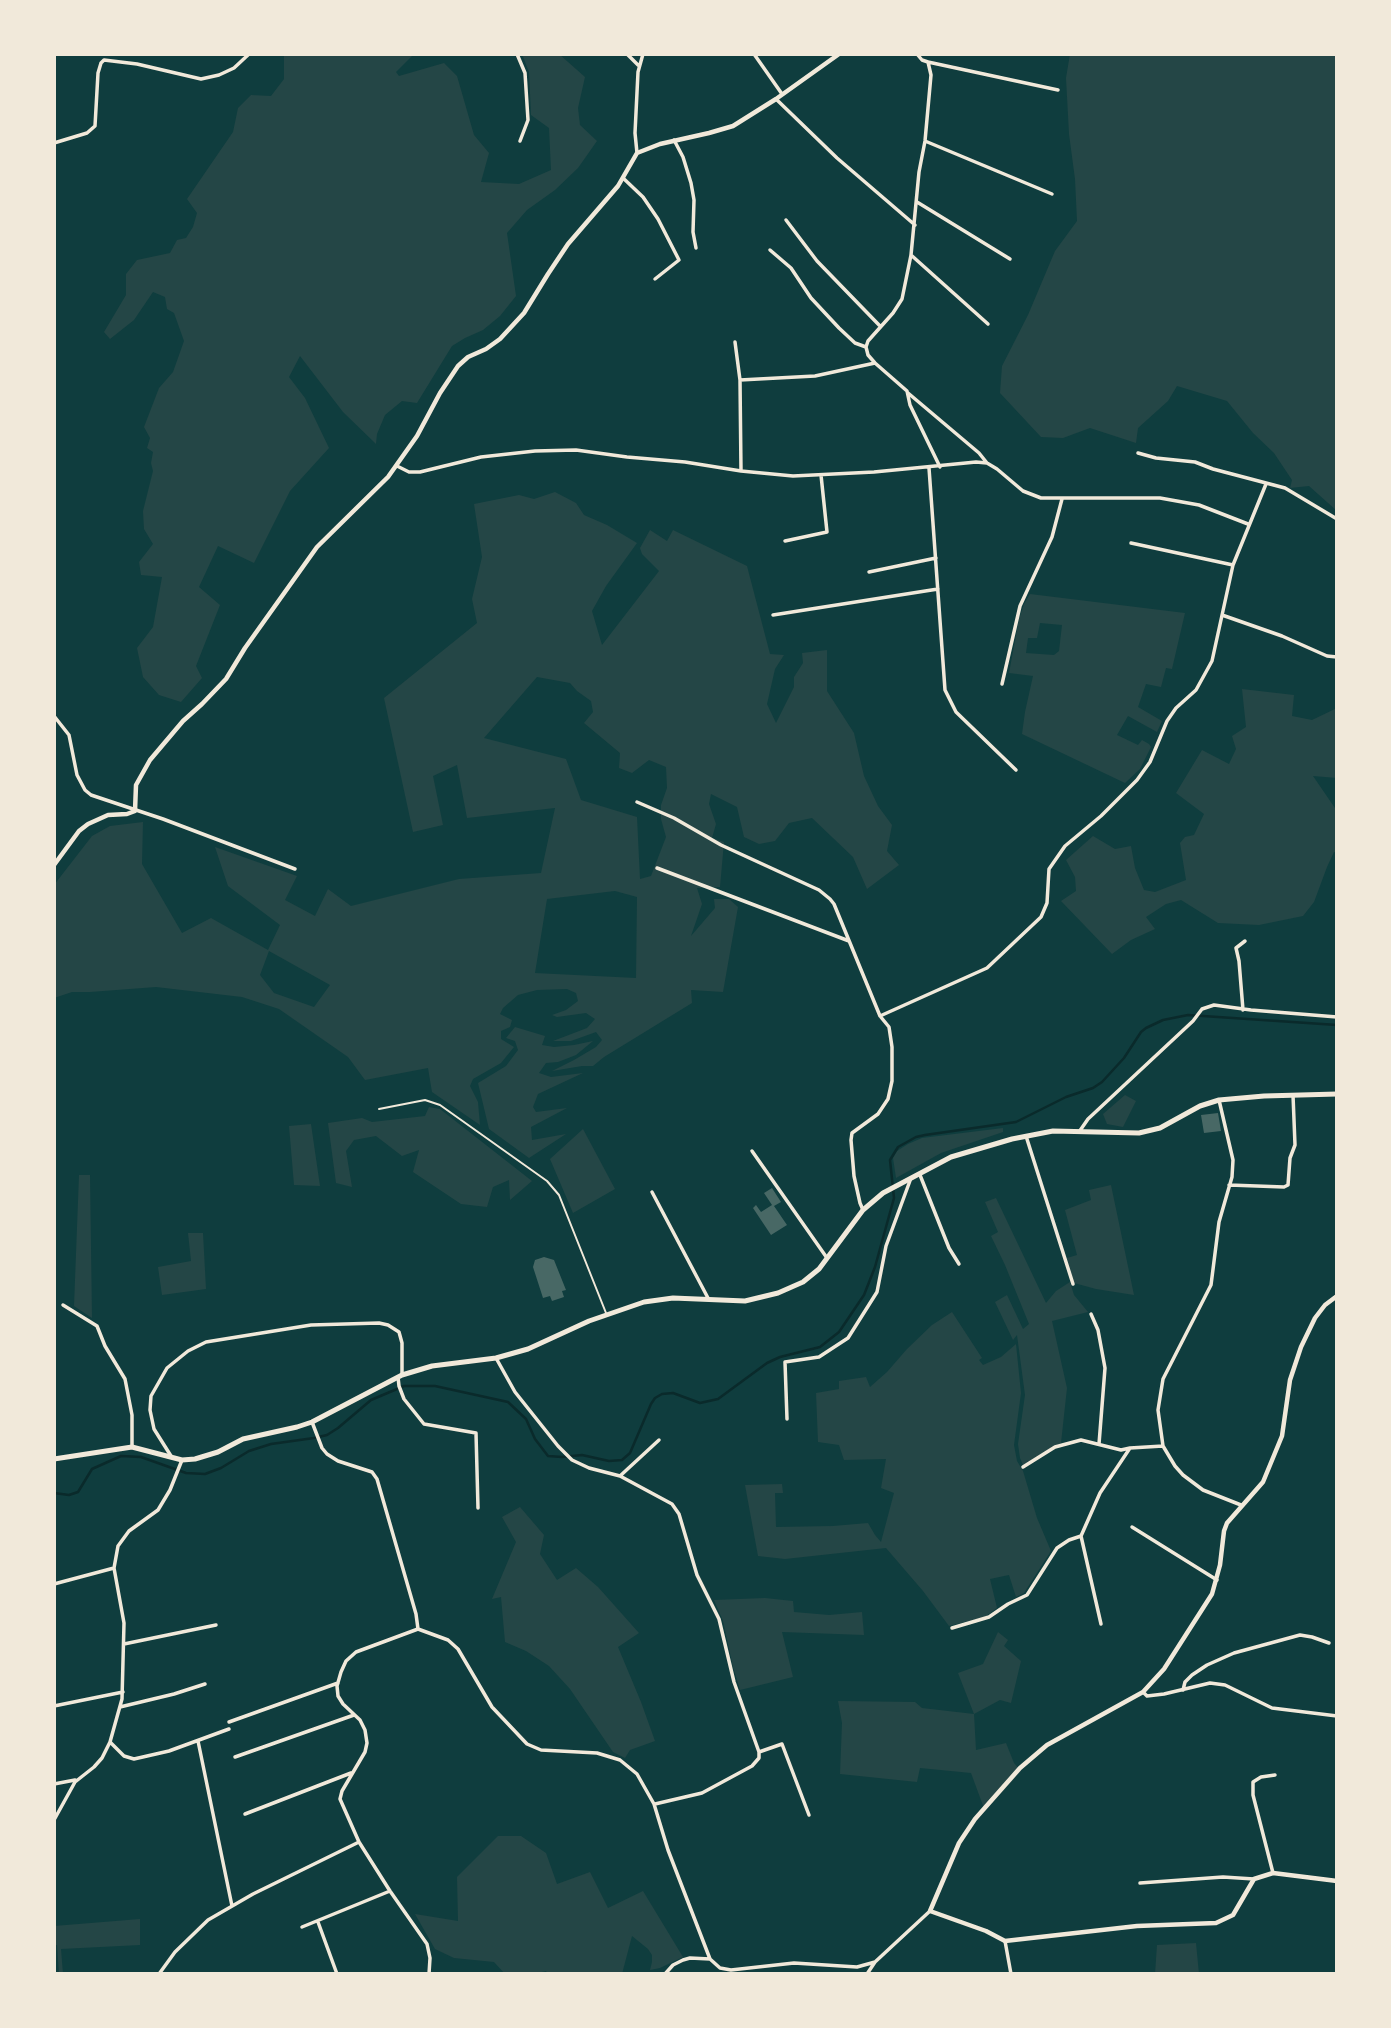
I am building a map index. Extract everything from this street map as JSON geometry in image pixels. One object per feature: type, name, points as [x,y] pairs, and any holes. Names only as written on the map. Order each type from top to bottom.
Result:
[{"type":"main road","points":[[54,1459],[132,1447],[171,1456],[181,1462],[195,1459],[218,1452],[243,1439],[312,1422],[400,1376],[432,1366],[496,1358],[528,1349],[606,1314],[652,1300],[685,1298],[745,1301],[778,1293],[803,1282],[818,1269],[863,1210],[889,1190],[951,1157],[1053,1131],[1130,1134],[1149,1131],[1200,1106],[1219,1100],[1293,1094],[1337,1094]]},
{"type":"street","points":[[54,143],[87,133],[95,126],[98,73],[104,60],[137,64],[201,79],[234,68],[248,54]]},
{"type":"street","points":[[517,54],[525,73],[528,120],[520,141]]},
{"type":"street","points":[[628,54],[639,66]]},
{"type":"street","points":[[136,809],[136,785],[150,760],[183,721],[226,679],[244,648],[317,547],[397,466],[458,366],[468,357],[500,339],[517,322],[568,244],[605,203],[623,178],[637,153],[635,132],[639,66],[643,54]]},
{"type":"street","points":[[754,54],[782,94]]},
{"type":"street","points":[[637,153],[674,140],[733,126],[839,54]]},
{"type":"street","points":[[917,54],[928,62],[1058,90]]},
{"type":"street","points":[[928,62],[930,75],[925,141],[919,172],[911,255],[902,299],[868,341],[868,355],[987,463],[1023,491],[1041,498],[1160,498],[1199,505],[1248,524]]},
{"type":"street","points":[[776,99],[837,158],[915,225]]},
{"type":"street","points":[[674,140],[691,183],[694,200],[692,232],[696,248]]},
{"type":"street","points":[[925,141],[1052,194]]},
{"type":"street","points":[[623,178],[643,197],[658,219],[679,260],[654,279]]},
{"type":"street","points":[[917,202],[1010,259]]},
{"type":"street","points":[[786,220],[817,261],[880,326]]},
{"type":"street","points":[[770,250],[791,268],[811,298],[839,328],[855,343],[866,347]]},
{"type":"street","points":[[911,255],[988,324]]},
{"type":"street","points":[[735,342],[740,380],[741,471]]},
{"type":"street","points":[[740,380],[815,376],[875,363]]},
{"type":"street","points":[[907,391],[910,405],[940,467]]},
{"type":"street","points":[[397,466],[408,472],[420,472],[481,457],[576,450],[793,476],[987,463]]},
{"type":"street","points":[[1138,453],[1156,458],[1195,462],[1285,488],[1337,519]]},
{"type":"street","points":[[929,468],[945,690],[956,712],[1016,770]]},
{"type":"street","points":[[785,541],[827,532],[821,475]]},
{"type":"street","points":[[880,1016],[987,968],[1041,917],[1047,903],[1049,870],[1065,846],[1101,816],[1137,780],[1150,762],[1167,721],[1176,708],[1196,690],[1212,661],[1233,565],[1266,484]]},
{"type":"street","points":[[1002,684],[1020,607],[1052,537],[1062,499]]},
{"type":"street","points":[[1131,543],[1233,565]]},
{"type":"street","points":[[869,572],[936,558]]},
{"type":"street","points":[[774,615],[938,589]]},
{"type":"street","points":[[1222,615],[1282,636],[1327,656],[1337,657]]},
{"type":"street","points":[[54,716],[69,735],[77,775],[85,790],[95,797],[136,809],[295,869]]},
{"type":"street","points":[[637,802],[819,891],[834,904],[880,1016],[889,1027],[891,1036],[890,1091],[878,1114],[856,1129],[850,1140],[854,1176],[863,1210]]},
{"type":"street","points":[[54,865],[79,831],[88,824],[102,817],[131,813],[136,809]]},
{"type":"street","points":[[657,868],[849,941]]},
{"type":"street","points":[[1243,1010],[1236,948],[1245,941]]},
{"type":"street","points":[[1079,1132],[1088,1119],[1195,1019],[1202,1009],[1214,1005],[1243,1010],[1337,1017]]},
{"type":"street","points":[[1229,1185],[1289,1185],[1290,1158],[1296,1145],[1293,1094]]},
{"type":"street","points":[[1219,1100],[1233,1160],[1219,1222],[1211,1285],[1161,1388],[1157,1410],[1163,1446],[1175,1466],[1194,1485],[1241,1505]]},
{"type":"street","points":[[1026,1136],[1073,1284]]},
{"type":"street","points":[[752,1151],[827,1258]]},
{"type":"street","points":[[920,1172],[949,1248],[959,1264]]},
{"type":"street","points":[[788,1419],[785,1362],[819,1357],[848,1338],[877,1292],[886,1246],[912,1177]]},
{"type":"street","points":[[652,1192],[709,1300]]},
{"type":"street","points":[[867,1974],[875,1962],[930,1911],[959,1843],[975,1819],[1020,1768],[1047,1745],[1143,1692],[1164,1669],[1212,1594],[1217,1580],[1224,1531],[1232,1515],[1263,1482],[1282,1436],[1290,1380],[1307,1332],[1325,1305],[1337,1296]]},
{"type":"street","points":[[63,1305],[97,1326],[105,1346],[125,1380],[132,1415],[132,1447]]},
{"type":"street","points":[[1091,1314],[1098,1329],[1105,1368],[1099,1444]]},
{"type":"street","points":[[171,1456],[154,1429],[150,1410],[151,1396],[167,1367],[188,1350],[206,1342],[311,1325],[379,1323],[399,1332],[402,1343],[398,1386],[424,1424],[476,1433],[478,1508]]},
{"type":"street","points":[[496,1358],[515,1392],[572,1460],[589,1468],[621,1476],[671,1503],[678,1511],[697,1575],[719,1619],[734,1682],[759,1758],[752,1766],[711,1789],[694,1796],[654,1804]]},
{"type":"street","points":[[312,1422],[322,1448],[333,1458],[372,1472],[377,1479],[418,1629]]},
{"type":"street","points":[[621,1476],[659,1440]]},
{"type":"street","points":[[1023,1467],[1062,1445],[1081,1440],[1121,1450],[1163,1446]]},
{"type":"street","points":[[1101,1623],[1081,1536],[1100,1493],[1130,1448]]},
{"type":"street","points":[[54,1820],[78,1780],[94,1768],[110,1742],[120,1707],[124,1644],[122,1612],[114,1568],[118,1546],[122,1538],[158,1510],[170,1490],[181,1462]]},
{"type":"street","points":[[1132,1527],[1217,1580]]},
{"type":"street","points":[[952,1628],[989,1617],[1023,1597],[1057,1548],[1081,1536]]},
{"type":"street","points":[[54,1584],[114,1568]]},
{"type":"street","points":[[124,1644],[216,1625]]},
{"type":"street","points":[[429,1974],[427,1944],[359,1842],[340,1799],[365,1752],[367,1743],[363,1726],[338,1696],[338,1683],[343,1666],[356,1652],[418,1629],[448,1640],[458,1649],[492,1707],[527,1744],[541,1750],[597,1753],[625,1763],[637,1774],[654,1804],[668,1850],[710,1959],[720,1968],[731,1970],[794,1963],[857,1967],[875,1962]]},
{"type":"street","points":[[1183,1689],[1185,1682],[1192,1675],[1234,1653],[1300,1635],[1329,1643]]},
{"type":"street","points":[[229,1722],[338,1683]]},
{"type":"street","points":[[120,1707],[205,1684]]},
{"type":"street","points":[[1143,1692],[1147,1696],[1210,1684],[1225,1685],[1272,1708],[1337,1716]]},
{"type":"street","points":[[54,1706],[123,1692]]},
{"type":"street","points":[[235,1757],[354,1715]]},
{"type":"street","points":[[110,1742],[124,1756],[134,1759],[169,1751],[229,1729]]},
{"type":"street","points":[[198,1741],[232,1906]]},
{"type":"street","points":[[759,1752],[782,1744],[809,1815]]},
{"type":"street","points":[[245,1814],[353,1773]]},
{"type":"street","points":[[1273,1872],[1253,1795],[1254,1782],[1261,1777],[1275,1775]]},
{"type":"street","points":[[54,1784],[78,1780]]},
{"type":"street","points":[[159,1974],[175,1952],[208,1920],[359,1842]]},
{"type":"street","points":[[1140,1883],[1223,1877],[1254,1879],[1273,1872],[1337,1881]]},
{"type":"street","points":[[930,1911],[986,1931],[1005,1941],[1138,1926],[1216,1923],[1233,1915],[1254,1879]]},
{"type":"street","points":[[302,1927],[390,1891]]},
{"type":"street","points":[[318,1922],[337,1974]]},
{"type":"street","points":[[1005,1941],[1011,1974]]},
{"type":"street","points":[[665,1974],[673,1965],[683,1960],[710,1959]]},
{"type":"lane","points":[[379,1109],[425,1100],[440,1105],[547,1181],[559,1195],[606,1314]]},
{"type":"shaded area","points":[[284,54],[414,54],[396,72],[399,76],[444,63],[457,76],[474,135],[489,153],[481,182],[519,184],[551,170],[549,128],[531,115],[529,72],[522,54],[559,54],[585,77],[578,108],[580,125],[597,141],[578,168],[555,190],[527,210],[507,233],[516,296],[500,316],[483,330],[452,346],[417,403],[402,401],[385,415],[376,444],[343,412],[300,356],[289,377],[305,398],[329,448],[290,491],[254,563],[218,546],[199,587],[220,605],[196,666],[202,678],[181,702],[159,695],[143,677],[137,648],[153,627],[162,577],[141,575],[139,562],[153,544],[144,529],[143,511],[153,471],[153,452],[147,448],[150,438],[144,427],[159,388],[173,372],[184,341],[174,313],[167,309],[165,297],[153,292],[134,320],[110,339],[104,332],[126,295],[126,274],[137,260],[170,253],[177,240],[186,238],[197,213],[187,199],[233,132],[238,108],[251,95],[271,96],[284,79]]},
{"type":"shaded area","points":[[1070,54],[1337,54],[1337,511],[1309,486],[1290,488],[1292,480],[1274,453],[1253,433],[1227,401],[1177,386],[1168,401],[1138,428],[1136,443],[1090,428],[1063,438],[1041,437],[1000,393],[1002,366],[1028,315],[1055,251],[1077,221],[1066,78]]},
{"type":"shaded area","points":[[555,492],[576,503],[584,515],[637,543],[606,586],[592,611],[602,645],[659,571],[642,554],[640,548],[650,530],[667,541],[673,530],[747,566],[770,654],[784,655],[775,669],[767,704],[776,723],[794,687],[794,677],[803,663],[802,653],[827,650],[827,691],[854,733],[864,776],[878,806],[892,825],[887,851],[899,865],[867,889],[853,857],[812,818],[789,823],[775,841],[759,844],[744,837],[737,807],[711,794],[709,804],[716,824],[712,838],[724,842],[720,887],[697,888],[702,904],[691,936],[715,908],[714,899],[729,899],[738,907],[723,992],[691,990],[692,1003],[593,1066],[552,1071],[596,1047],[602,1040],[596,1032],[571,1041],[553,1041],[587,1028],[595,1019],[586,1013],[557,1017],[552,1015],[566,1010],[578,1001],[576,993],[567,989],[537,990],[518,995],[500,1014],[512,1020],[510,1027],[501,1031],[501,1039],[514,1047],[501,1063],[473,1079],[470,1086],[478,1102],[480,1125],[432,1092],[428,1068],[365,1080],[348,1057],[279,1009],[242,997],[156,987],[72,992],[54,998],[54,885],[92,836],[110,826],[143,822],[142,864],[182,933],[211,918],[268,950],[280,925],[228,886],[215,847],[297,876],[285,900],[315,916],[328,889],[351,906],[459,879],[541,873],[555,808],[467,818],[457,765],[433,776],[443,825],[413,832],[384,698],[477,623],[472,599],[482,557],[474,504],[519,495],[534,499]],"holes":[[[537,677],[570,683],[591,701],[593,712],[584,723],[620,753],[619,768],[632,773],[649,760],[666,767],[667,788],[661,805],[661,819],[666,837],[651,876],[640,879],[637,817],[581,800],[566,759],[484,738]],[[615,891],[637,897],[636,978],[535,973],[547,899]],[[269,951],[330,985],[314,1007],[274,993],[260,975]]]},
{"type":"shaded area","points":[[1030,594],[1185,613],[1172,669],[1166,668],[1161,687],[1146,684],[1138,707],[1162,721],[1157,732],[1128,716],[1117,735],[1138,745],[1142,740],[1151,747],[1140,769],[1125,783],[1022,734],[1033,676],[1009,673],[1024,604]],"holes":[[[1040,623],[1062,625],[1059,651],[1054,655],[1026,653],[1028,638],[1037,638]]]},
{"type":"shaded area","points":[[1242,689],[1294,695],[1292,716],[1312,720],[1337,708],[1337,778],[1313,776],[1337,811],[1337,853],[1334,852],[1314,902],[1303,916],[1259,925],[1218,923],[1181,900],[1166,904],[1146,917],[1155,929],[1131,940],[1112,954],[1061,901],[1076,891],[1075,877],[1066,860],[1093,836],[1115,849],[1131,846],[1135,868],[1144,890],[1155,892],[1186,880],[1180,843],[1185,837],[1194,835],[1204,814],[1176,793],[1202,750],[1229,764],[1236,749],[1232,736],[1246,727]]},
{"type":"shaded area","points":[[515,1027],[545,1036],[542,1045],[554,1047],[593,1041],[576,1055],[558,1062],[546,1063],[539,1073],[551,1077],[583,1073],[538,1094],[533,1107],[536,1112],[567,1108],[531,1127],[532,1140],[566,1134],[529,1158],[489,1129],[478,1083],[506,1066],[518,1050],[515,1041],[506,1038]]},
{"type":"shaded area","points":[[1125,1095],[1136,1101],[1123,1127],[1107,1124],[1103,1114]]},
{"type":"shaded area","points":[[429,1107],[440,1109],[532,1181],[510,1200],[509,1180],[493,1187],[487,1207],[461,1204],[413,1172],[419,1150],[402,1156],[376,1136],[354,1140],[346,1151],[352,1187],[336,1183],[328,1123],[362,1118],[372,1122],[425,1116]]},
{"type":"shaded area","points":[[311,1124],[320,1186],[294,1185],[289,1126]]},
{"type":"shaded area","points":[[1003,1128],[1003,1132],[941,1153],[896,1178],[893,1158],[897,1151],[908,1144],[922,1138]]},
{"type":"shaded area","points":[[583,1129],[615,1189],[573,1213],[550,1159]]},
{"type":"shaded area","points":[[79,1175],[90,1175],[92,1318],[74,1306]]},
{"type":"shaded area","points":[[1111,1185],[1134,1295],[1074,1283],[1067,1258],[1077,1255],[1065,1210],[1091,1200],[1089,1190]]},
{"type":"shaded area","points":[[996,1198],[1046,1303],[1056,1291],[1070,1282],[1074,1295],[1088,1312],[1052,1321],[1067,1388],[1061,1443],[1023,1465],[1018,1444],[1025,1395],[1017,1335],[1013,1340],[995,1302],[1007,1295],[1023,1329],[1029,1324],[991,1236],[998,1232],[985,1202]]},
{"type":"shaded area","points":[[188,1233],[203,1233],[206,1289],[162,1295],[158,1267],[191,1261]]},
{"type":"shaded area","points":[[952,1312],[982,1358],[979,1360],[983,1365],[1001,1357],[1016,1344],[1021,1393],[1014,1445],[1017,1461],[1051,1551],[1024,1593],[1016,1597],[1009,1575],[990,1579],[997,1608],[985,1617],[949,1626],[886,1548],[785,1559],[758,1556],[745,1485],[782,1484],[783,1493],[775,1493],[776,1527],[868,1523],[881,1542],[894,1493],[881,1488],[886,1459],[844,1460],[839,1445],[818,1442],[816,1393],[839,1389],[839,1381],[866,1377],[870,1387],[932,1325]]},
{"type":"shaded area","points":[[520,1507],[544,1535],[540,1554],[557,1580],[576,1568],[598,1587],[639,1633],[618,1647],[655,1741],[630,1750],[625,1758],[613,1752],[570,1689],[549,1666],[526,1651],[505,1642],[501,1597],[492,1599],[516,1542],[502,1517]]},
{"type":"shaded area","points":[[765,1598],[793,1601],[794,1612],[829,1615],[862,1612],[864,1635],[782,1632],[793,1677],[740,1690],[723,1621],[714,1600]]},
{"type":"shaded area","points":[[998,1632],[1008,1640],[1004,1646],[1021,1661],[1011,1703],[1000,1700],[974,1714],[958,1673],[983,1664]]},
{"type":"shaded area","points":[[838,1701],[915,1702],[922,1708],[974,1714],[976,1750],[1006,1743],[1014,1763],[1021,1771],[985,1811],[971,1773],[920,1768],[917,1782],[840,1774],[842,1723]]},
{"type":"shaded area","points":[[498,1836],[521,1836],[546,1853],[557,1884],[590,1872],[608,1908],[643,1891],[683,1957],[650,1970],[652,1955],[632,1936],[622,1974],[548,1974],[546,1971],[534,1974],[505,1974],[494,1962],[454,1958],[435,1949],[415,1914],[458,1921],[457,1877]]},
{"type":"shaded area","points":[[140,1919],[140,1945],[61,1949],[63,1974],[59,1974],[54,1926]]},
{"type":"shaded area","points":[[1196,1943],[1199,1974],[1155,1974],[1157,1945]]},
{"type":"building","points":[[1218,1113],[1221,1131],[1204,1133],[1201,1115]]},
{"type":"building","points":[[772,1188],[781,1202],[774,1206],[787,1225],[771,1235],[753,1208],[756,1205],[761,1212],[772,1205],[764,1193]]},
{"type":"building","points":[[544,1257],[554,1260],[566,1290],[562,1291],[564,1297],[552,1301],[550,1296],[543,1298],[533,1267],[535,1260]]},
{"type":"waterway","points":[[54,1493],[69,1495],[78,1492],[92,1469],[121,1456],[141,1457],[186,1473],[205,1474],[249,1451],[271,1444],[327,1435],[371,1400],[404,1386],[435,1386],[508,1402],[526,1419],[535,1439],[548,1456],[582,1455],[609,1461],[622,1460],[630,1453],[655,1398],[673,1393],[700,1403],[718,1399],[767,1363],[820,1347],[839,1332],[864,1295],[875,1267],[894,1198],[890,1160],[898,1147],[925,1135],[1016,1122],[1066,1097],[1093,1088],[1124,1058],[1141,1032],[1163,1020],[1188,1015],[1337,1025]]}]
